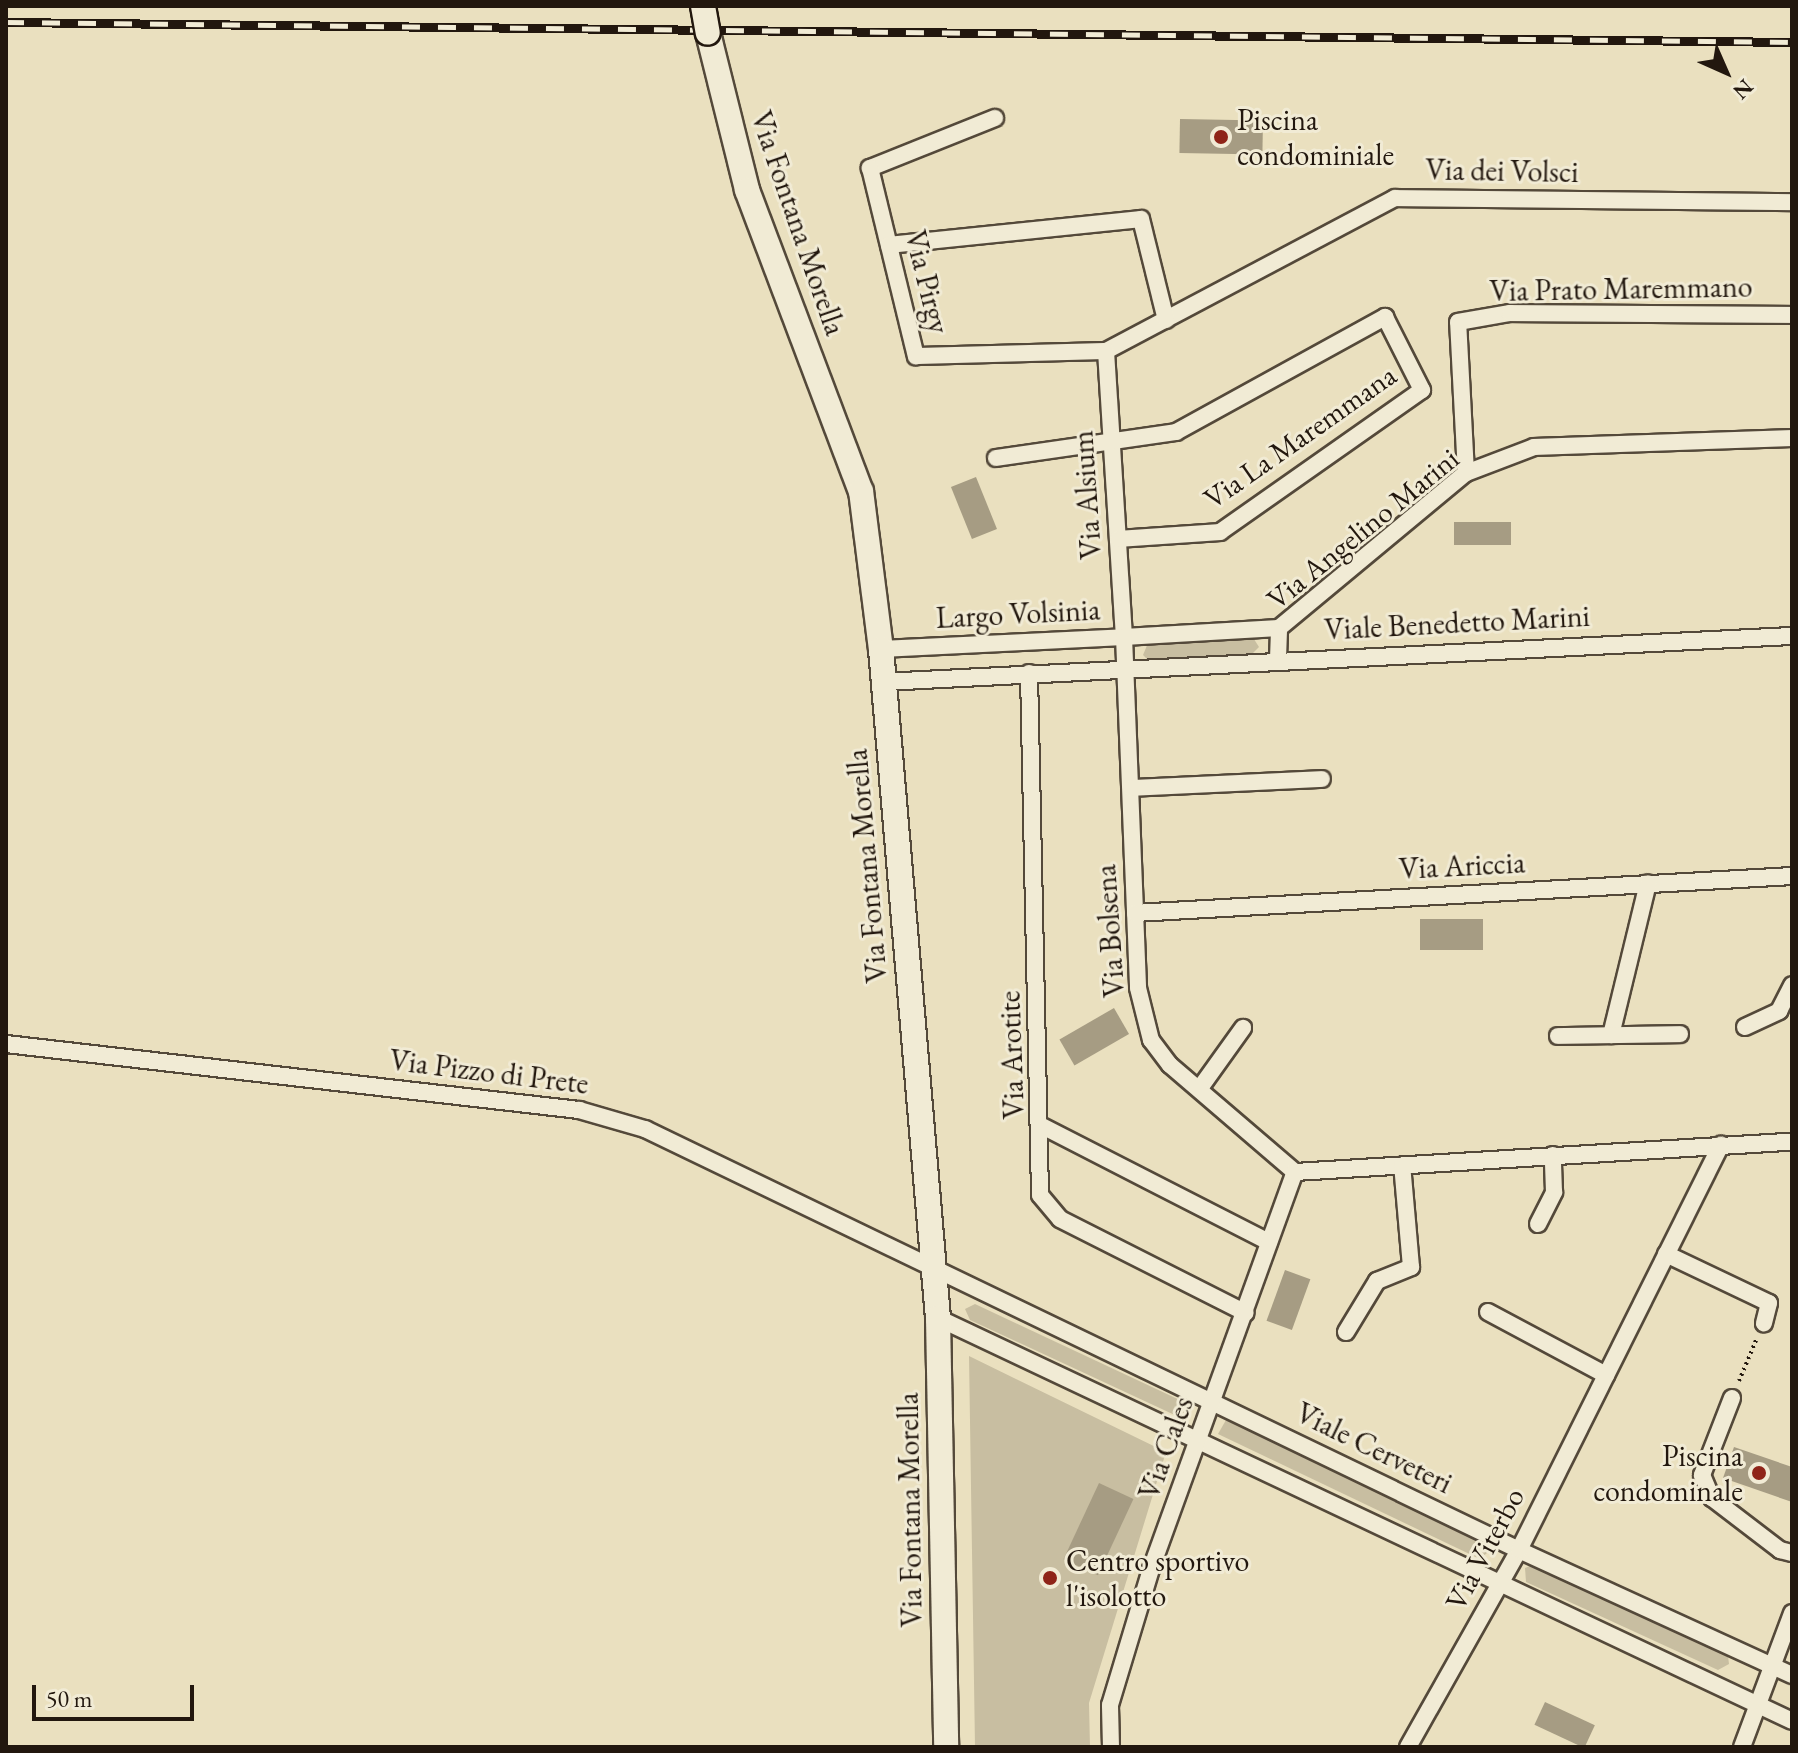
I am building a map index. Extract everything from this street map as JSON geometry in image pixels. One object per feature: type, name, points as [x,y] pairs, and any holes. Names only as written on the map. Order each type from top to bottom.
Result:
[{"type":"street","name":"Via Fontana Morella","points":[[703,6],[747,190],[861,491],[881,649],[938,1318],[946,1747]]},
{"type":"street","name":"Via Pirgy","points":[[995,118],[870,168],[916,356],[1106,351]]},
{"type":"street","name":"Via dei Volsci","points":[[1106,351],[1395,198],[1792,202]]},
{"type":"street","points":[[889,245],[1141,219],[1166,320]]},
{"type":"street","name":"Via Prato Maremmano","points":[[1466,473],[1458,322],[1510,313],[1792,315]]},
{"type":"street","name":"Via La Maremmana","points":[[1112,440],[1176,432],[1385,317],[1422,390],[1220,532],[1118,539]]},
{"type":"street","name":"Via Alsium","points":[[1106,351],[1124,637]]},
{"type":"street","name":"Via Angelino Marini","points":[[1278,659],[1279,628],[1466,473],[1534,447],[1792,438]]},
{"type":"street","points":[[996,458],[1112,440]]},
{"type":"street","points":[[1124,637],[1279,628]]},
{"type":"street","name":"Viale Benedetto Marini","points":[[1124,669],[1792,636]]},
{"type":"street","name":"Largo Volsinia","points":[[881,649],[1124,637],[1124,669],[883,682]]},
{"type":"street","name":"Via Bolsena","points":[[1124,669],[1138,988],[1151,1040],[1170,1065],[1295,1172]]},
{"type":"street","name":"Via Arotite","points":[[1029,673],[1042,1126],[1040,1195],[1060,1219],[1246,1313]]},
{"type":"street","points":[[1131,788],[1322,779]]},
{"type":"street","name":"Via Ariccia","points":[[1135,913],[1792,876]]},
{"type":"street","points":[[1611,1035],[1648,883]]},
{"type":"street","points":[[1745,1027],[1779,1011],[1792,985]]},
{"type":"street","points":[[1200,1088],[1243,1028]]},
{"type":"street","points":[[1558,1036],[1680,1034]]},
{"type":"street","name":"Via Pizzo di Prete","points":[[6,1044],[594,1113],[645,1129],[934,1266]]},
{"type":"street","points":[[1042,1126],[1269,1242]]},
{"type":"street","points":[[1295,1172],[1792,1142]]},
{"type":"street","name":"Via Viterbo","points":[[1408,1747],[1519,1550],[1721,1145]]},
{"type":"street","points":[[1538,1224],[1554,1192],[1553,1155]]},
{"type":"street","points":[[1346,1332],[1377,1281],[1411,1267],[1402,1165]]},
{"type":"street","name":"Via Cales","points":[[1111,1747],[1110,1705],[1151,1569],[1295,1172]]},
{"type":"street","points":[[1666,1254],[1769,1303],[1764,1323]]},
{"type":"street","name":"Viale Cerveteri","points":[[934,1266],[1519,1550],[1792,1675]]},
{"type":"street","points":[[1488,1312],[1606,1375]]},
{"type":"street","points":[[938,1318],[1499,1587],[1792,1721]]},
{"type":"street","points":[[1732,1398],[1702,1475],[1712,1498],[1780,1550],[1792,1553]]},
{"type":"street","points":[[1742,1747],[1776,1668],[1792,1613]]},
{"type":"path","points":[[1732,1398],[1764,1323]]},
{"type":"shaded area","name":"Piscina condominiale","points":[[1180,119],[1263,120],[1262,154],[1179,153]]},
{"type":"shaded area","points":[[976,477],[997,529],[972,539],[951,487]]},
{"type":"shaded area","points":[[1454,522],[1511,522],[1511,545],[1454,545]]},
{"type":"shaded area","points":[[1252,636],[1259,647],[1249,657],[1150,662],[1143,655],[1148,643]]},
{"type":"shaded area","points":[[1420,919],[1483,919],[1483,950],[1420,950]]},
{"type":"shaded area","points":[[1114,1008],[1129,1034],[1074,1065],[1059,1040]]},
{"type":"shaded area","points":[[1285,1270],[1310,1279],[1292,1330],[1267,1321]]},
{"type":"shaded area","points":[[975,1304],[1184,1402],[1184,1412],[1179,1417],[970,1320],[965,1309]]},
{"type":"shaded area","name":"Centro sportivo l'isolotto","points":[[969,1356],[1166,1452],[1089,1703],[1090,1747],[975,1747]]},
{"type":"shaded area","points":[[1226,1420],[1487,1543],[1487,1553],[1480,1559],[1218,1434]]},
{"type":"shaded area","name":"Piscina condominale","points":[[1734,1447],[1792,1467],[1792,1502],[1723,1478]]},
{"type":"shaded area","points":[[1099,1483],[1133,1499],[1098,1575],[1064,1559]]},
{"type":"shaded area","points":[[1535,1564],[1728,1656],[1729,1664],[1718,1670],[1526,1582],[1525,1568]]},
{"type":"shaded area","points":[[1545,1702],[1595,1725],[1582,1747],[1534,1725]]},
{"type":"railway","points":[[6,22],[1792,42]]},
{"type":"place","name":"Piscina condominiale","points":[[1221,137]]},
{"type":"place","name":"Piscina condominale","points":[[1759,1473]]},
{"type":"place","name":"Centro sportivo l'isolotto","points":[[1050,1578]]}]
